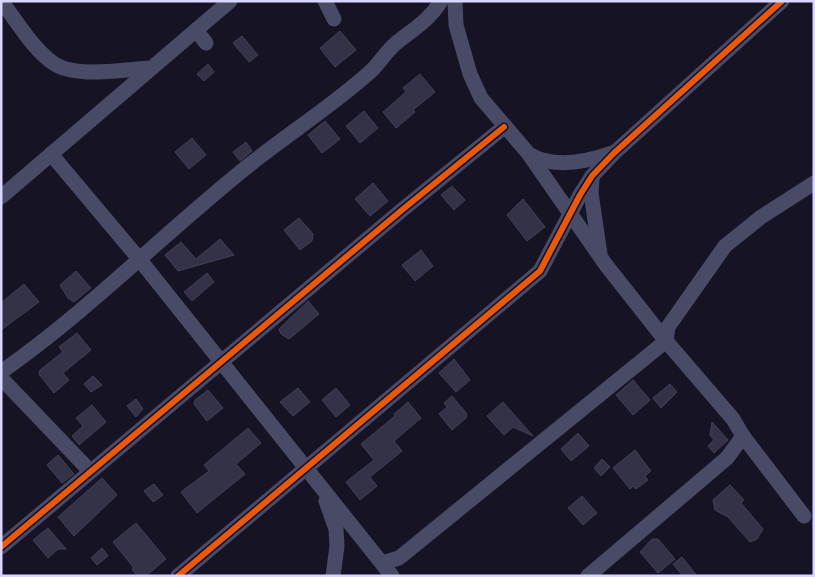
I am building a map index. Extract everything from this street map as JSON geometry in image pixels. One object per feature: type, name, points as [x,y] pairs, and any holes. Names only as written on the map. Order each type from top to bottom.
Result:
[{"type":"street","points":[[2,1],[44,55],[63,67],[80,72],[152,68]]},
{"type":"street","points":[[1,196],[230,1]]},
{"type":"street","points":[[325,1],[334,19]]},
{"type":"street","points":[[90,472],[43,424],[3,370],[27,355],[140,260],[189,214],[369,73],[394,45],[424,24],[441,1]]},
{"type":"street","points":[[455,1],[456,25],[470,74],[481,98],[528,153],[601,258],[666,341],[733,419],[743,436],[804,516]]},
{"type":"street","points":[[178,576],[540,271],[569,214],[592,176],[614,153],[782,1]]},
{"type":"street","points":[[196,30],[206,43]]},
{"type":"street","points":[[1,547],[221,361],[504,127]]},
{"type":"street","points":[[528,153],[541,162],[563,163],[596,159],[614,153]]},
{"type":"street","points":[[51,154],[140,260],[392,576]]},
{"type":"street","points":[[592,176],[590,193],[601,258]]},
{"type":"street","points":[[382,563],[399,558],[666,341],[668,327],[725,246],[761,217],[813,183]]},
{"type":"street","points":[[588,576],[727,458],[743,436]]},
{"type":"street","points":[[323,490],[336,529],[337,546],[334,576]]},
{"type":"building","points":[[340,31],[356,50],[335,67],[320,48]]},
{"type":"building","points":[[242,36],[258,55],[249,62],[233,43]]},
{"type":"building","points":[[208,64],[214,72],[204,81],[197,74]]},
{"type":"building","points":[[420,74],[435,92],[413,110],[415,112],[396,128],[383,112],[406,92],[403,88]]},
{"type":"building","points":[[364,111],[378,128],[360,143],[346,126]]},
{"type":"building","points":[[325,121],[340,139],[322,153],[308,135]]},
{"type":"building","points":[[192,138],[206,155],[189,169],[175,152]]},
{"type":"building","points":[[246,142],[252,151],[240,161],[233,152]]},
{"type":"building","points":[[373,183],[388,201],[370,216],[355,199]]},
{"type":"building","points":[[452,186],[465,200],[454,210],[441,195]]},
{"type":"building","points":[[523,199],[545,227],[527,241],[507,215]]},
{"type":"building","points":[[299,218],[313,234],[312,241],[300,250],[284,230]]},
{"type":"building","points":[[220,239],[234,255],[178,271],[165,255],[181,242],[196,259]]},
{"type":"building","points":[[421,250],[433,266],[415,281],[402,265]]},
{"type":"building","points":[[76,271],[91,288],[74,302],[68,298],[60,285]]},
{"type":"building","points":[[207,273],[214,282],[192,301],[184,292]]},
{"type":"building","points":[[24,284],[39,302],[1,330],[1,303]]},
{"type":"building","points":[[308,301],[319,314],[289,339],[281,334],[279,329]]},
{"type":"building","points":[[77,333],[91,350],[63,373],[69,380],[54,393],[39,374],[40,370],[63,352],[59,347]]},
{"type":"building","points":[[454,359],[470,380],[456,392],[439,373]]},
{"type":"building","points":[[93,376],[102,385],[91,392],[84,384]]},
{"type":"building","points":[[633,380],[650,400],[633,415],[616,395]]},
{"type":"building","points":[[670,384],[677,392],[661,408],[653,398]]},
{"type":"building","points":[[298,388],[310,402],[293,416],[280,402]]},
{"type":"building","points":[[336,388],[350,405],[336,417],[322,400]]},
{"type":"building","points":[[208,390],[223,408],[207,421],[194,404],[195,400]]},
{"type":"building","points":[[452,396],[467,414],[466,418],[452,430],[439,414],[447,407],[444,403]]},
{"type":"building","points":[[136,399],[143,409],[136,417],[127,406]]},
{"type":"building","points":[[408,402],[421,418],[394,441],[402,451],[370,477],[377,486],[360,500],[346,482],[374,460],[361,444],[395,416],[394,414]]},
{"type":"building","points":[[503,402],[533,436],[513,427],[504,435],[487,416]]},
{"type":"building","points":[[92,405],[106,422],[79,445],[72,436],[83,426],[76,418]]},
{"type":"building","points":[[712,422],[728,440],[714,453],[708,446],[714,440],[710,435]]},
{"type":"building","points":[[248,428],[261,443],[236,464],[245,474],[197,513],[181,492],[209,471],[204,465]]},
{"type":"building","points":[[578,433],[589,446],[571,461],[561,449]]},
{"type":"building","points":[[635,450],[651,471],[645,476],[648,480],[636,489],[633,486],[630,489],[613,468]]},
{"type":"building","points":[[58,455],[74,474],[62,483],[47,465]]},
{"type":"building","points":[[602,459],[610,467],[601,476],[594,468]]},
{"type":"building","points":[[102,478],[117,495],[74,536],[58,517]]},
{"type":"building","points":[[154,484],[163,495],[153,502],[144,491]]},
{"type":"building","points":[[730,485],[744,500],[741,503],[763,529],[757,539],[750,542],[728,517],[715,510],[713,500]]},
{"type":"building","points":[[582,496],[597,513],[583,525],[568,508]]},
{"type":"building","points":[[136,523],[166,559],[146,576],[137,576],[132,569],[134,568],[113,542]]},
{"type":"building","points":[[48,528],[66,549],[58,549],[48,558],[33,540]]},
{"type":"building","points":[[652,539],[658,539],[675,559],[658,573],[640,552]]},
{"type":"building","points":[[102,548],[108,556],[97,565],[91,558]]},
{"type":"building","points":[[682,557],[697,576],[683,576],[673,564]]},
{"type":"cycle path","points":[[178,576],[540,271],[592,176],[614,153],[782,1]]},
{"type":"cycle path","points":[[1,547],[402,210],[504,127]]}]
